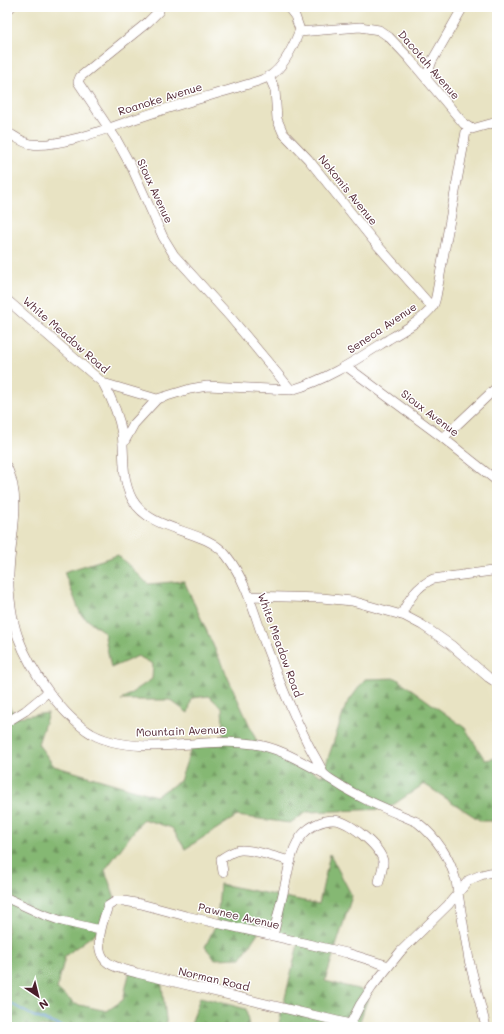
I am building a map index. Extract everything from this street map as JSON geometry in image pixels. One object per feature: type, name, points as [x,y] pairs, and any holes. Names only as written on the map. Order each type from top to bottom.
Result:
[{"type":"street","points":[[7,10],[11,7]]},
{"type":"street","name":"Sioux Avenue","points":[[158,7],[159,11],[148,22],[80,77],[78,82],[109,128],[132,168],[163,237],[174,255],[231,318],[291,390]]},
{"type":"street","points":[[288,7],[295,16],[300,30],[299,32]]},
{"type":"street","points":[[426,78],[432,61],[463,7]]},
{"type":"street","name":"Dacotah Avenue","points":[[299,32],[360,27],[379,30],[389,37],[426,78],[454,113],[467,126]]},
{"type":"street","name":"Roanoke Avenue","points":[[7,132],[30,144],[46,144],[64,141],[109,128],[269,76],[279,67],[286,57],[299,32]]},
{"type":"street","name":"Nokomis Avenue","points":[[269,76],[275,90],[277,119],[283,133],[308,159],[372,239],[432,307]]},
{"type":"street","points":[[467,126],[472,129],[497,122]]},
{"type":"street","name":"Seneca Avenue","points":[[157,399],[190,389],[207,386],[291,390],[332,374],[407,328],[426,314],[432,307],[436,297],[467,126]]},
{"type":"street","name":"White Meadow Road","points":[[7,300],[103,383],[115,406],[120,420],[125,480],[133,500],[140,509],[148,516],[163,524],[198,537],[215,546],[225,554],[240,576],[249,596],[291,710],[323,773],[351,793],[417,822],[425,829],[446,855],[454,871],[469,960],[486,1027]]},
{"type":"street","name":"Sioux Avenue","points":[[346,366],[443,438],[497,481]]},
{"type":"street","points":[[103,383],[157,399],[134,424],[123,444]]},
{"type":"street","points":[[443,438],[497,387]]},
{"type":"street","name":"Mountain Avenue","points":[[7,467],[14,485],[15,498],[14,530],[8,574],[10,604],[18,636],[29,662],[52,698],[82,728],[94,735],[117,743],[136,746],[211,742],[255,744],[283,751],[323,773]]},
{"type":"street","points":[[402,614],[411,595],[425,582],[433,579],[492,571],[497,569]]},
{"type":"street","points":[[249,596],[322,598],[352,601],[402,614],[422,625],[451,645],[497,683]]},
{"type":"street","points":[[7,722],[48,692]]},
{"type":"street","points":[[273,936],[297,842],[310,828],[320,823],[334,820],[351,827],[365,836],[378,849],[383,861],[379,882]]},
{"type":"street","points":[[223,872],[221,859],[229,854],[241,850],[259,852],[291,861]]},
{"type":"street","points":[[350,1025],[364,999],[401,951],[448,905],[466,884],[474,878],[497,871]]},
{"type":"street","points":[[7,898],[42,914],[62,921],[100,930]]},
{"type":"street","name":"Pawnee Avenue","points":[[100,930],[108,906],[116,901],[124,901],[347,953],[389,966]]},
{"type":"street","name":"Norman Road","points":[[100,930],[99,948],[105,960],[113,965],[137,973],[350,1025]]},
{"type":"green space","points":[[118,555],[148,584],[184,581],[258,744],[322,776],[346,705],[365,679],[396,678],[465,728],[485,760],[497,758],[497,821],[481,821],[424,784],[387,809],[307,812],[290,823],[237,816],[185,849],[172,828],[143,819],[105,870],[115,899],[102,928],[65,956],[57,989],[75,1004],[107,1011],[123,1000],[130,970],[161,978],[167,1027],[7,1027],[7,703],[16,717],[48,713],[38,744],[54,766],[156,796],[180,781],[192,746],[224,744],[222,708],[209,696],[192,698],[188,713],[170,700],[121,700],[152,679],[153,664],[138,656],[111,668],[104,632],[81,615],[64,572]]},
{"type":"green space","points":[[330,854],[352,896],[325,981],[370,992],[358,1027],[278,1027],[298,944],[259,931],[241,958],[215,959],[205,947],[217,922],[220,884],[319,904]]},
{"type":"green space","points":[[200,997],[246,1009],[249,1027],[190,1027]]},
{"type":"waterway","points":[[7,1005],[10,1003],[33,1016],[64,1027]]}]
